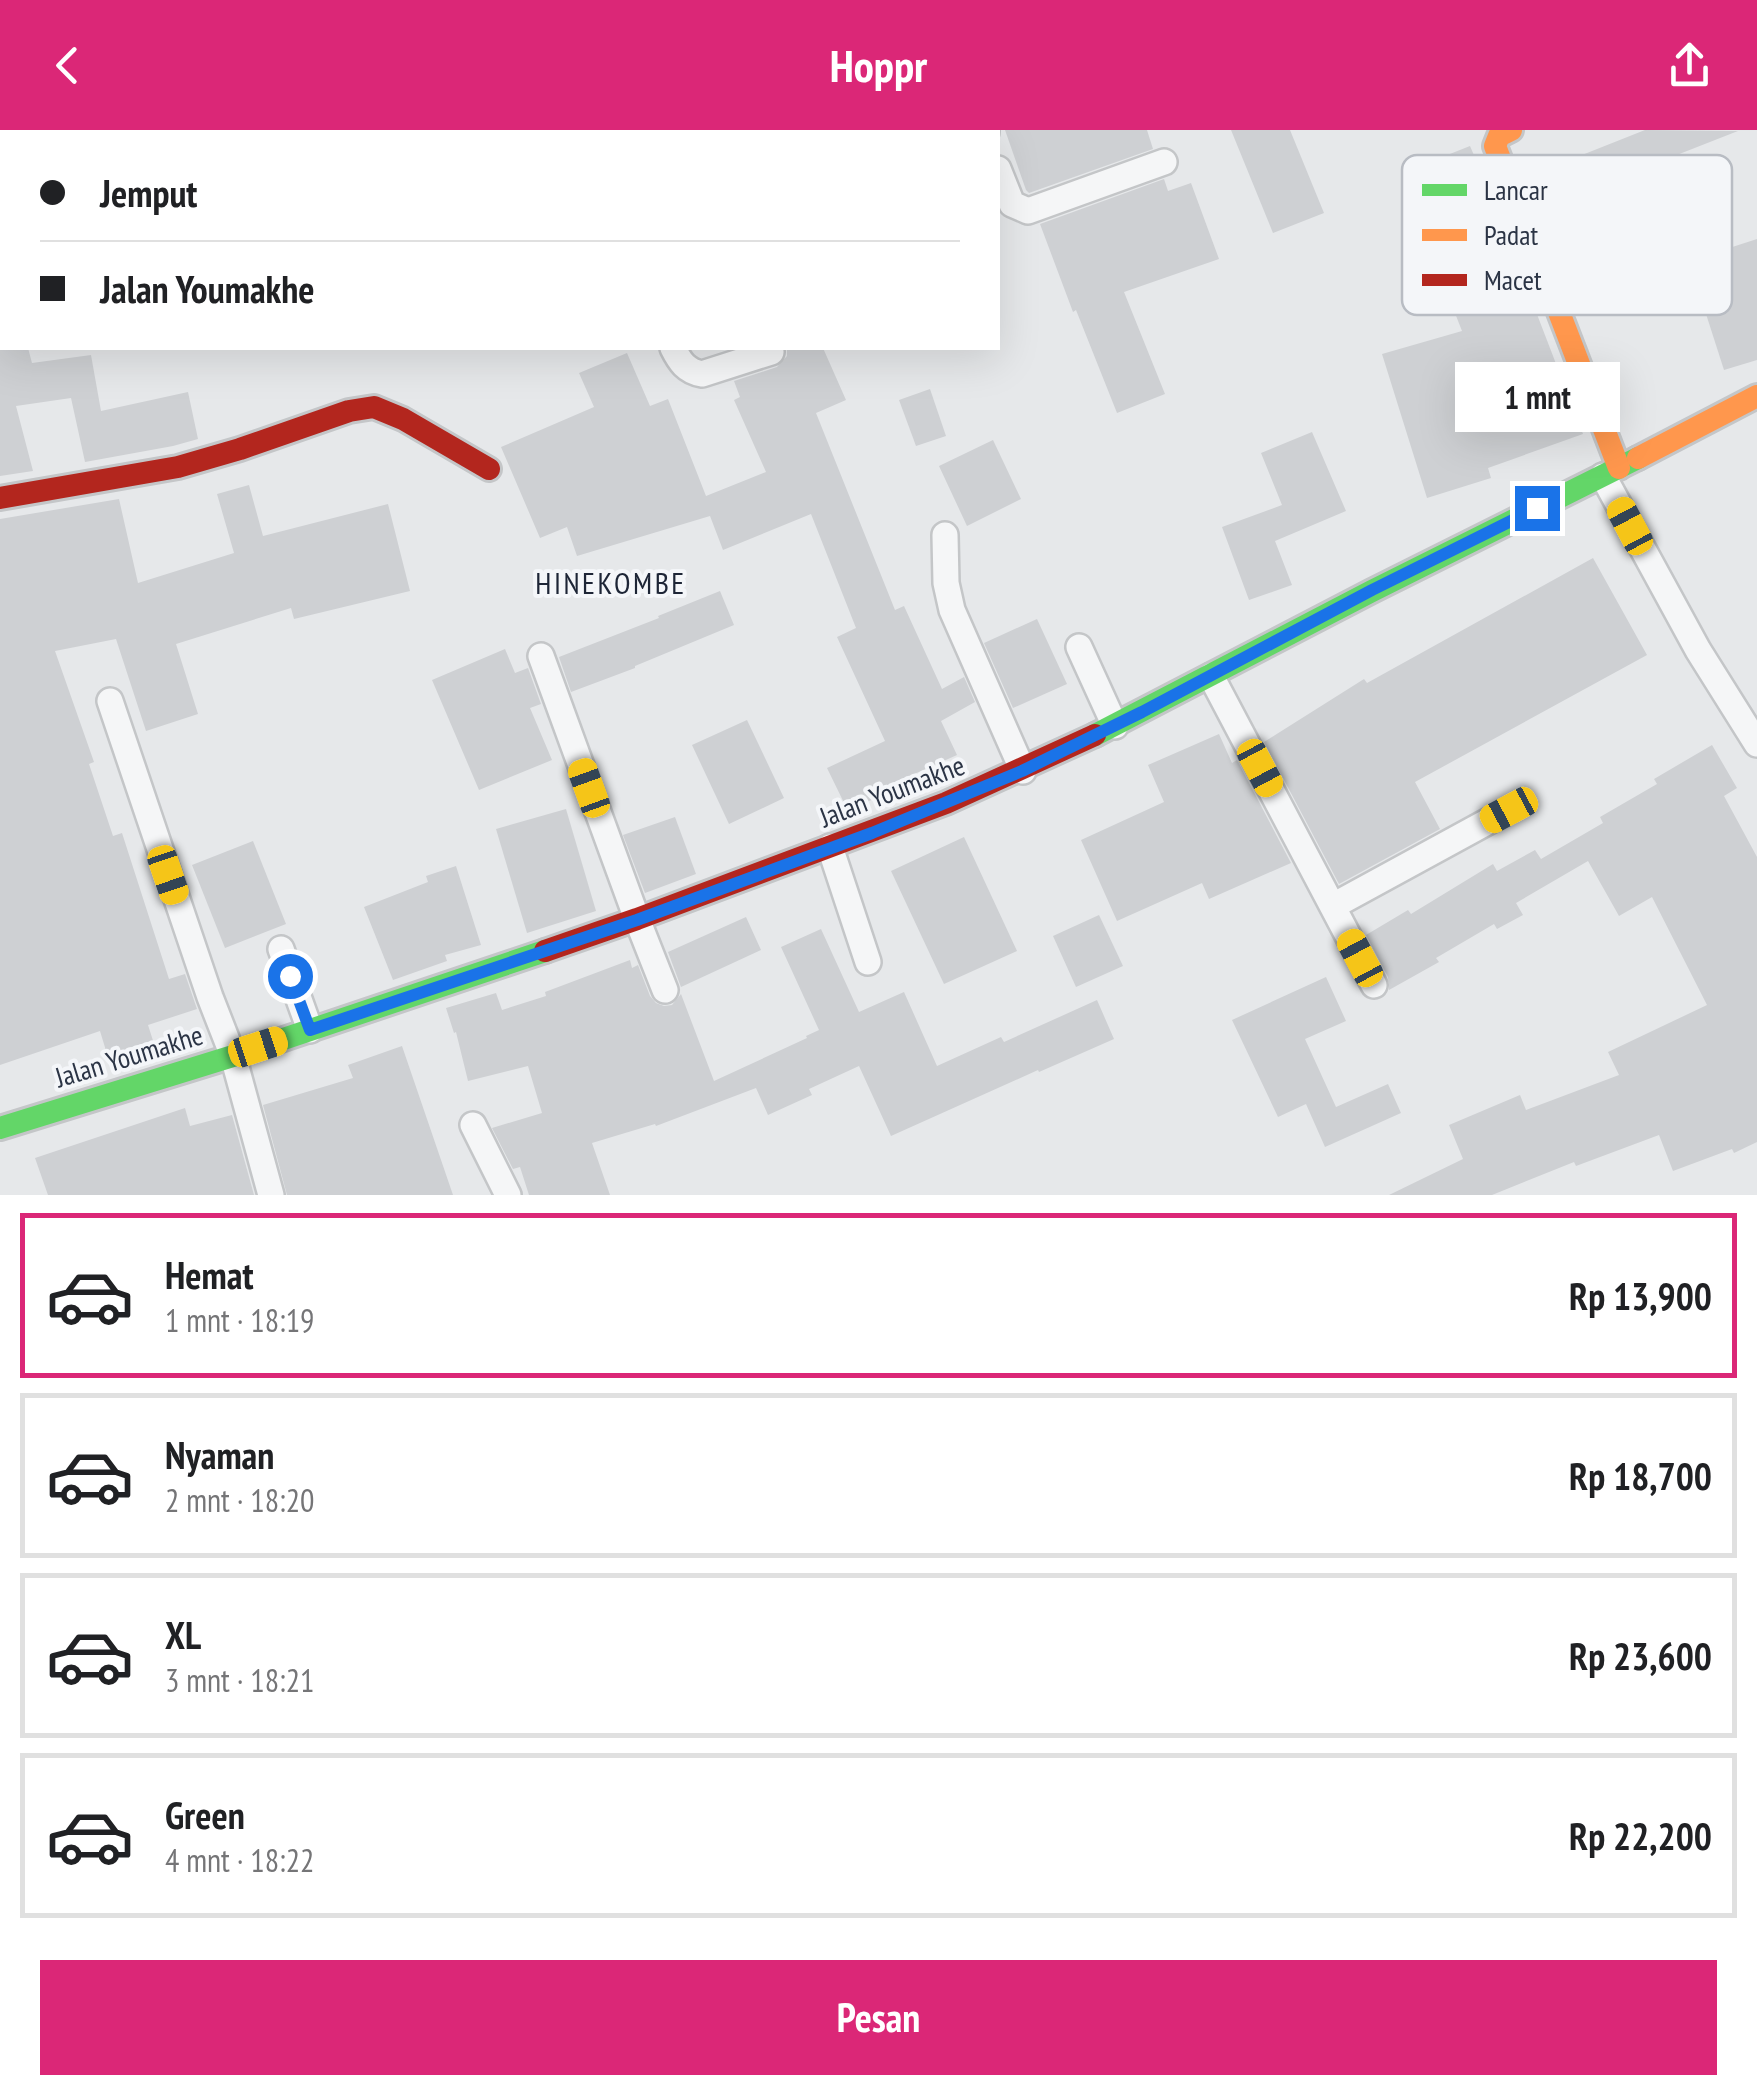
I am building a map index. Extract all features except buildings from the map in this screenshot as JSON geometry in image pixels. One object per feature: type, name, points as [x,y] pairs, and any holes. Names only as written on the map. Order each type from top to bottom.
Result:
[{"type":"street","points":[[1498,155],[1495,146],[1499,136],[1511,130]]},
{"type":"street","points":[[1000,174],[1012,204],[1028,211],[1164,162]]},
{"type":"street","points":[[1555,315],[1611,472],[1698,650],[1757,744]]},
{"type":"street","points":[[674,350],[690,372],[702,374],[771,352]]},
{"type":"street","name":"Jalan Youmakhe","points":[[0,1128],[233,1056],[637,920],[1022,771],[1757,396]]},
{"type":"street","points":[[0,498],[178,468],[374,407],[403,419],[489,470]]},
{"type":"street","points":[[945,535],[946,584],[952,610],[1022,771]]},
{"type":"street","points":[[1080,647],[1115,726]]},
{"type":"street","points":[[541,656],[665,990]]},
{"type":"street","points":[[1211,676],[1374,985]]},
{"type":"street","points":[[110,702],[233,1056],[271,1195]]},
{"type":"street","points":[[1332,906],[1509,810]]},
{"type":"street","points":[[830,848],[868,962]]},
{"type":"street","points":[[281,948],[310,1030]]},
{"type":"street","points":[[474,1125],[508,1195]]},
{"type":"traffic: fast","points":[[1095,735],[1638,458]]},
{"type":"traffic: fast","points":[[0,1128],[233,1056],[545,951]]},
{"type":"traffic: slow","points":[[1498,155],[1495,146],[1499,136],[1511,130]]},
{"type":"traffic: slow","points":[[1560,315],[1619,468]]},
{"type":"traffic: slow","points":[[1638,458],[1757,396]]},
{"type":"traffic: jam","points":[[0,498],[178,467],[349,411],[374,407],[403,419],[489,469]]},
{"type":"traffic: jam","points":[[545,951],[946,803],[1095,735]]},
{"type":"district","name":"HINEKOMBE","points":[[611,584]]},
{"type":"route","points":[[290,976],[310,1030],[637,920],[872,833],[1074,746],[1537,508]]}]
